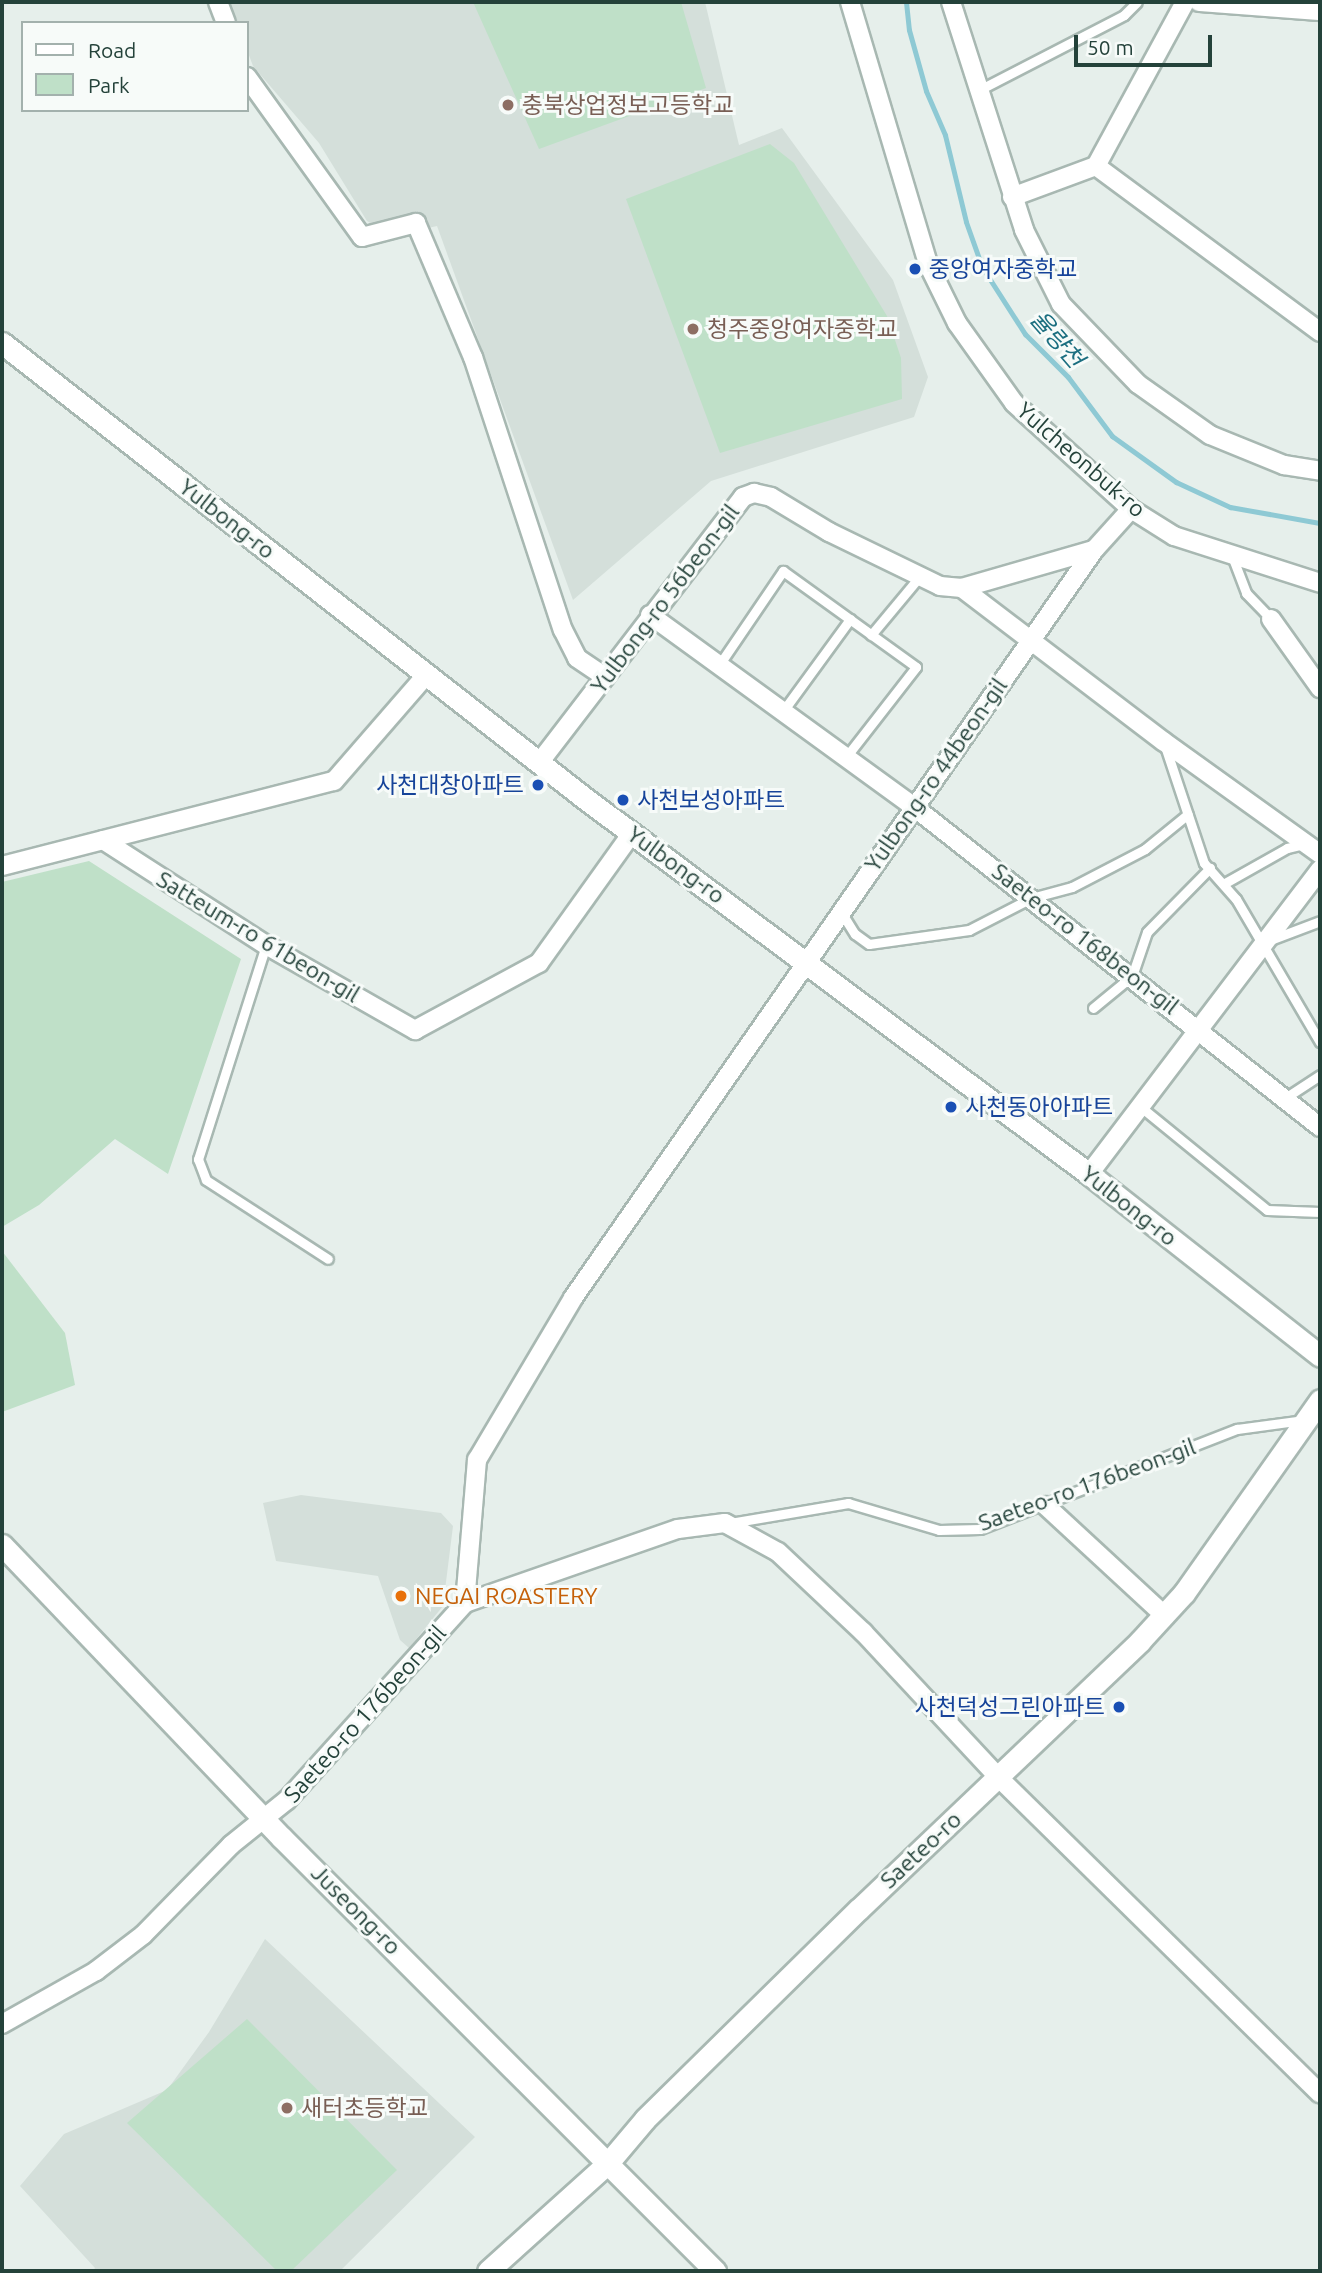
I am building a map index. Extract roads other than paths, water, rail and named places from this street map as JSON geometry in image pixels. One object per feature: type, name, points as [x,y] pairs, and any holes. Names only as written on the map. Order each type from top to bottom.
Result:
[{"type":"street","points":[[218,2],[225,21]]},
{"type":"street","name":"Yulcheonbuk-ro","points":[[850,2],[910,210],[940,294],[978,358],[1014,403],[1131,509],[1174,536],[1320,583]]},
{"type":"street","points":[[951,2],[977,91],[1024,230],[1061,304],[1138,384],[1192,424],[1233,447],[1284,465],[1320,471]]},
{"type":"street","points":[[1012,197],[1096,166],[1185,2]]},
{"type":"street","points":[[1199,2],[1320,11]]},
{"type":"street","points":[[248,78],[362,237],[416,223],[473,357],[564,630],[577,658],[604,677]]},
{"type":"street","points":[[1096,166],[1320,332]]},
{"type":"street","name":"Yulbong-ro","points":[[2,344],[539,762],[1088,1174],[1320,1356]]},
{"type":"street","name":"Yulbong-ro 56beon-gil","points":[[539,762],[743,497],[754,493],[772,497],[829,532],[940,586],[962,587],[1031,640]]},
{"type":"street","name":"Yulbong-ro 44beon-gil","points":[[465,1603],[469,1525],[482,1448],[573,1298],[1094,550],[1131,509]]},
{"type":"street","points":[[962,587],[1094,550]]},
{"type":"street","name":"Saeteo-ro 168beon-gil","points":[[650,615],[914,807],[1198,1027],[1320,1127]]},
{"type":"street","points":[[1271,619],[1320,688]]},
{"type":"street","points":[[1031,640],[1163,741],[1313,849]]},
{"type":"street","points":[[2,866],[334,781],[427,674]]},
{"type":"street","name":"Satteum-ro 61beon-gil","points":[[103,840],[266,945],[415,1030],[539,963],[632,833]]},
{"type":"street","points":[[1088,1174],[1142,1108],[1198,1027],[1320,870]]},
{"type":"street","name":"Saeteo-ro","points":[[488,2271],[608,2163],[645,2119],[1164,1615],[1320,1400]]},
{"type":"street","points":[[1045,1506],[1164,1615]]},
{"type":"street","points":[[725,1523],[778,1552],[863,1632],[999,1778],[1320,2093]]},
{"type":"street","name":"Saeteo-ro 176beon-gil","points":[[2,2024],[96,1971],[143,1935],[231,1845],[266,1819],[465,1603],[678,1529],[725,1523]]},
{"type":"street","name":"Juseong-ro","points":[[2,1545],[266,1819],[715,2271]]},
{"type":"lane","points":[[977,91],[1124,15],[1137,2]]},
{"type":"lane","points":[[1231,556],[1246,593],[1271,619]]},
{"type":"lane","points":[[719,665],[783,571],[850,619],[916,667],[846,757]]},
{"type":"lane","points":[[872,635],[920,576]]},
{"type":"lane","points":[[783,711],[850,619]]},
{"type":"lane","points":[[1163,741],[1210,868],[1225,883],[1263,943],[1320,1042]]},
{"type":"lane","points":[[840,911],[855,934],[869,944],[969,930],[1031,898],[1072,887],[1144,849],[1188,814]]},
{"type":"lane","points":[[1225,883],[1287,848],[1313,849]]},
{"type":"lane","points":[[1093,1008],[1132,976],[1147,932],[1210,868]]},
{"type":"lane","points":[[1263,943],[1320,921]]},
{"type":"lane","points":[[266,945],[198,1159],[206,1180],[328,1259]]},
{"type":"lane","points":[[1286,1098],[1320,1075]]},
{"type":"lane","points":[[1142,1108],[1267,1210],[1320,1212]]},
{"type":"lane","name":"Saeteo-ro 176beon-gil","points":[[725,1523],[848,1503],[939,1530],[980,1528],[1045,1506],[1237,1429],[1305,1420]]},
{"type":"waterway","name":"율량천","points":[[906,2],[909,30],[926,91],[945,135],[966,222],[982,267],[1025,334],[1068,377],[1112,436],[1176,482],[1230,507],[1320,523]]},
{"type":"place","name":"충북상업정보고등학교","points":[[508,105]]},
{"type":"place","name":"중앙여자중학교","points":[[915,269]]},
{"type":"place","name":"청주중앙여자중학교","points":[[693,329]]},
{"type":"place","name":"사천대창아파트","points":[[538,785]]},
{"type":"place","name":"사천보성아파트","points":[[623,800]]},
{"type":"place","name":"사천동아아파트","points":[[951,1107]]},
{"type":"place","name":"NEGAI ROASTERY","points":[[401,1596]]},
{"type":"place","name":"사천덕성그린아파트","points":[[1119,1707]]},
{"type":"place","name":"새터초등학교","points":[[287,2108]]}]
